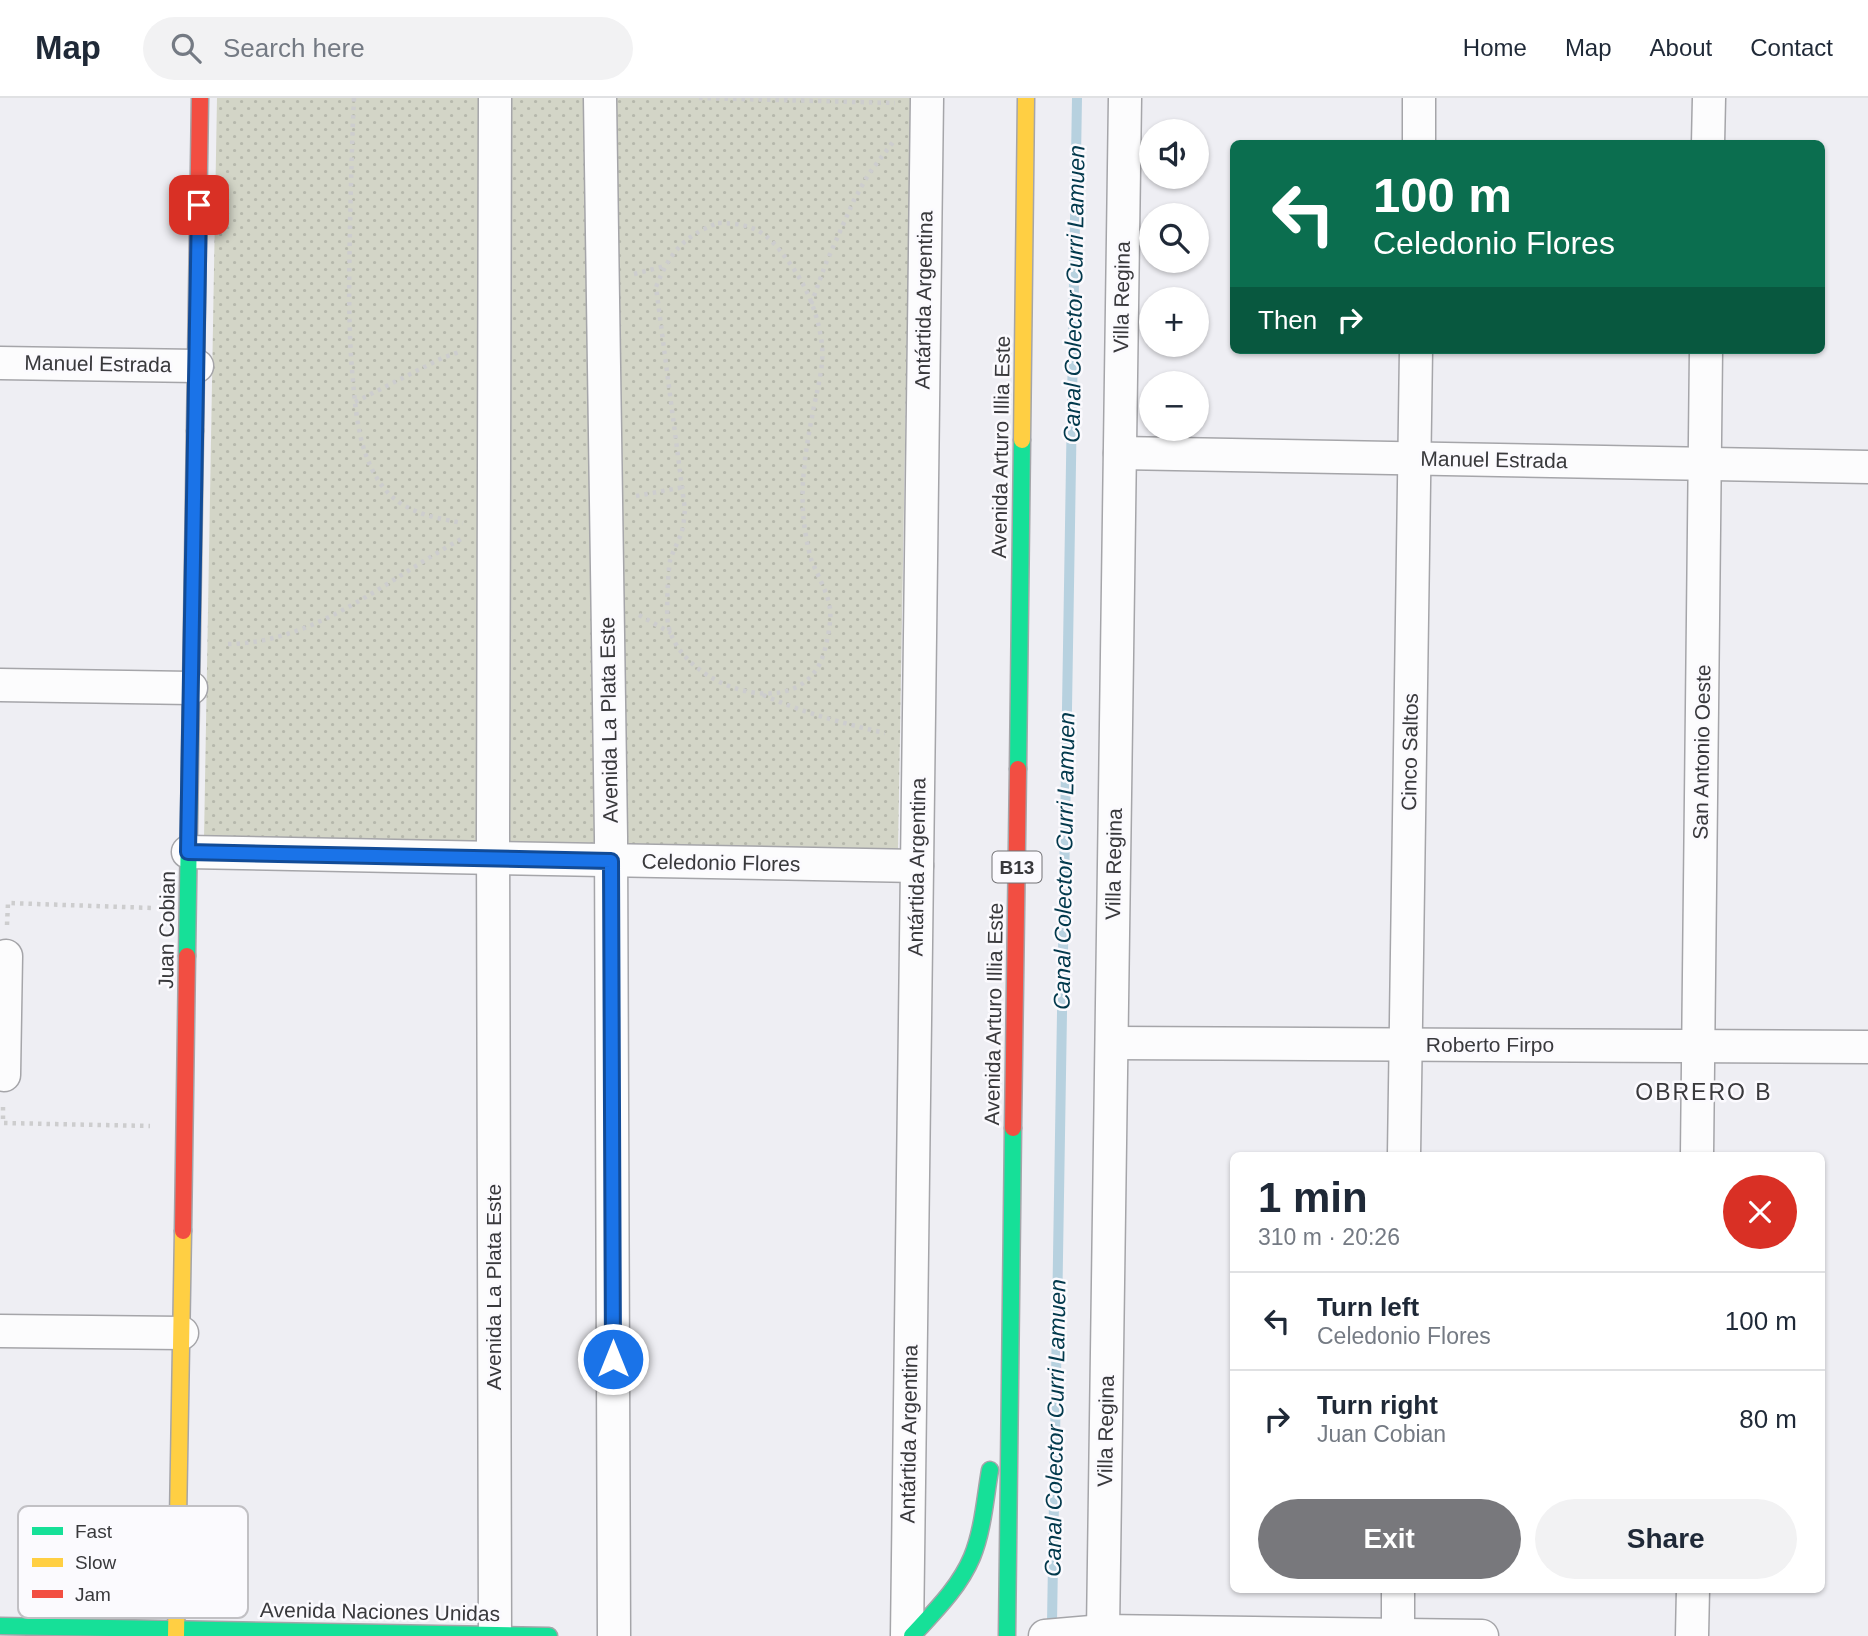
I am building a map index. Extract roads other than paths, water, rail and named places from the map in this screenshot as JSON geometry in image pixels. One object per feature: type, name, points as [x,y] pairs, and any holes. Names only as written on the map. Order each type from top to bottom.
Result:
[{"type":"main road","name":"Juan Cobian","points":[[179,1506],[200,98]]},
{"type":"main road","name":"Avenida Arturo Illia Este","points":[[1007,1636],[1026,98]]},
{"type":"main road","points":[[912,1636],[953,1590],[972,1557],[982,1520],[1011,1354]]},
{"type":"main road","name":"Avenida Naciones Unidas","points":[[0,1626],[176,1633],[549,1636]]},
{"type":"street","name":"Avenida La Plata Este","points":[[495,98],[490,526],[495,1636]]},
{"type":"street","name":"Avenida La Plata Este","points":[[600,98],[611,861],[614,1636]]},
{"type":"street","name":"Antártida Argentina","points":[[907,1636],[927,98]]},
{"type":"street","name":"Villa Regina","points":[[1103,1630],[1125,98]]},
{"type":"street","points":[[1419,98],[1419,140]]},
{"type":"street","points":[[1708,140],[1709,98]]},
{"type":"street","name":"Cinco Saltos","points":[[1404,1152],[1416,354]]},
{"type":"street","name":"San Antonio Oeste","points":[[1697,1152],[1706,354]]},
{"type":"street","name":"Manuel Estrada","points":[[0,363],[197,366]]},
{"type":"street","name":"Manuel Estrada","points":[[1120,453],[1868,467]]},
{"type":"street","points":[[0,685],[191,688]]},
{"type":"street","name":"Celedonio Flores","points":[[188,852],[917,866]]},
{"type":"street","points":[[4,1075],[6,956]]},
{"type":"street","name":"Roberto Firpo","points":[[1112,1043],[1868,1047]]},
{"type":"street","points":[[0,1331],[182,1333]]},
{"type":"street","points":[[1398,1593],[1398,1635]]},
{"type":"street","points":[[1692,1636],[1693,1593]]},
{"type":"street","points":[[1045,1636],[1103,1630],[1482,1636]]},
{"type":"waterway","name":"Canal Colector Curri Lamuen","points":[[1052,1623],[1077,98]]},
{"type":"district","name":"OBRERO B","points":[[1704,1092]]}]
